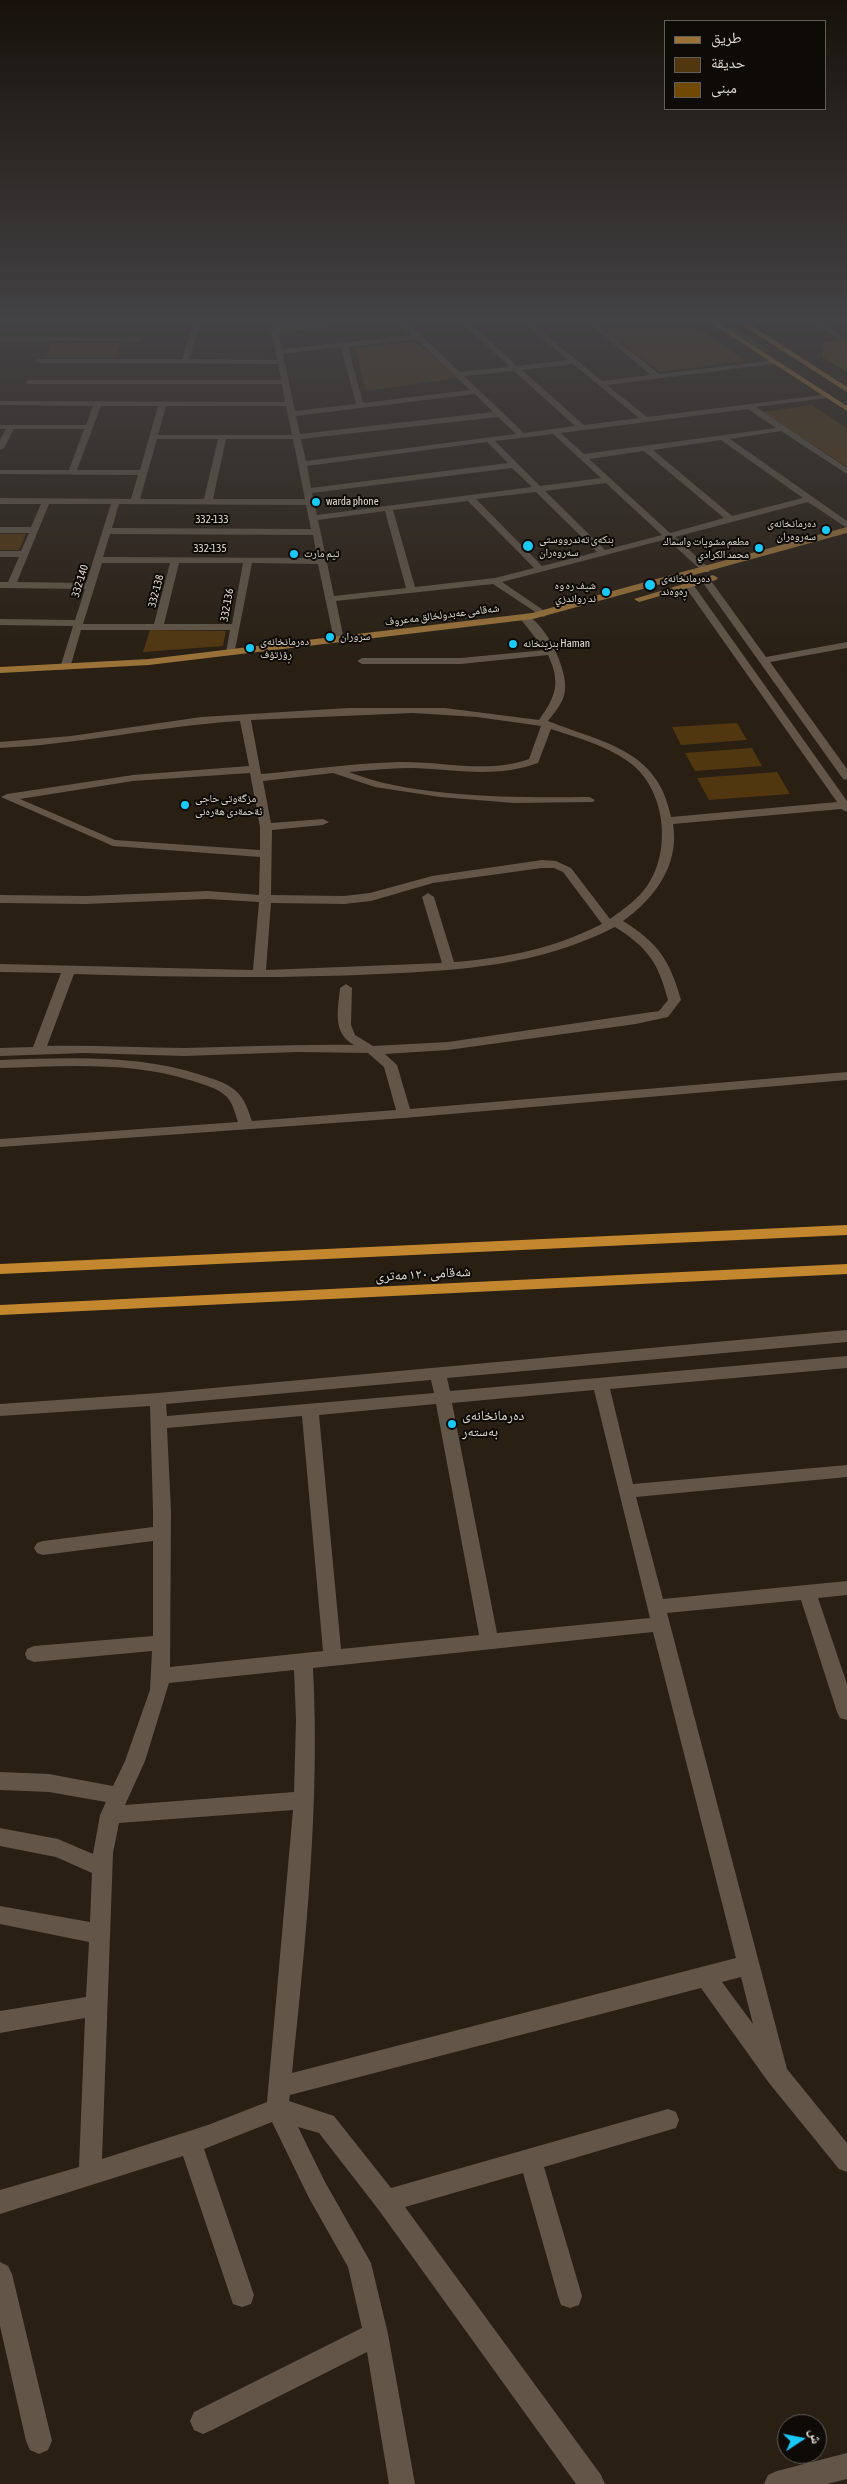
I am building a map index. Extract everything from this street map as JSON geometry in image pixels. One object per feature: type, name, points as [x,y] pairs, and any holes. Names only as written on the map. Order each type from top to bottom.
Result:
[{"type":"highway","name":"شەقامی ١٢٠ مەتری","points":[[0,1269],[847,1230]]},
{"type":"highway","name":"شەقامی ١٢٠ مەتری","points":[[0,1310],[847,1269]]},
{"type":"main road","name":"شەقامی عەبدولخالق مەعروف","points":[[708,580],[847,530]]},
{"type":"main road","points":[[753,567],[847,539]]},
{"type":"main road","name":"شەقامی عەبدولخالق مەعروف","points":[[0,670],[149,662],[524,617],[708,580],[724,575]]},
{"type":"main road","points":[[633,600],[691,589]]},
{"type":"main road","name":"شەقامی عەبدولخالق مەعروف","points":[[0,679],[90,675],[202,666],[554,621]]},
{"type":"street","points":[[0,448],[6,436]]},
{"type":"street","points":[[72,472],[86,436]]},
{"type":"street","points":[[135,501],[153,437],[306,436]]},
{"type":"street","points":[[302,464],[522,436]]},
{"type":"street","points":[[559,436],[669,536],[708,580],[845,774]]},
{"type":"street","points":[[583,457],[730,436]]},
{"type":"street","points":[[792,436],[847,472]]},
{"type":"street","points":[[208,502],[223,437]]},
{"type":"street","points":[[296,437],[339,640]]},
{"type":"street","points":[[722,437],[847,525]]},
{"type":"street","points":[[489,440],[603,553]]},
{"type":"street","points":[[646,448],[730,519]]},
{"type":"street","points":[[308,491],[514,465]]},
{"type":"street","points":[[0,472],[143,473]]},
{"type":"street","points":[[314,518],[607,480]]},
{"type":"street","points":[[469,498],[540,569]]},
{"type":"street","points":[[331,599],[496,581],[809,499]]},
{"type":"street","points":[[0,501],[310,502]]},
{"type":"street","points":[[11,586],[46,501]]},
{"type":"street","name":"332-140","points":[[65,668],[116,501]]},
{"type":"street","points":[[388,508],[412,590]]},
{"type":"street","points":[[0,530],[34,530]]},
{"type":"street","name":"332-133","points":[[107,531],[316,532]]},
{"type":"street","points":[[0,554],[24,554]]},
{"type":"street","name":"332-135","points":[[98,560],[323,561]]},
{"type":"street","name":"332-138","points":[[158,627],[175,560]]},
{"type":"street","name":"332-136","points":[[231,653],[248,561]]},
{"type":"street","points":[[708,580],[700,588],[691,589],[846,807]]},
{"type":"street","points":[[496,581],[543,614]]},
{"type":"street","points":[[0,586],[90,586]]},
{"type":"street","points":[[4,797],[133,778],[336,771],[399,765],[495,770],[523,767],[534,761],[545,724],[560,691],[557,668],[551,652],[545,640],[524,617]]},
{"type":"street","points":[[0,622],[158,627],[236,627]]},
{"type":"street","points":[[763,660],[847,645]]},
{"type":"street","points":[[362,661],[461,661],[551,652]]},
{"type":"street","points":[[0,745],[54,741],[172,724],[245,717],[416,709],[456,712],[545,724],[605,744],[634,760],[649,774],[657,787],[667,821],[669,850],[662,874],[640,901],[612,923],[586,937],[529,955],[449,966],[342,973],[259,975],[0,968]]},
{"type":"street","points":[[245,717],[266,827],[264,854],[266,899],[259,975]]},
{"type":"street","points":[[336,771],[366,783],[404,790],[482,798],[589,800]]},
{"type":"street","points":[[822,774],[845,774]]},
{"type":"street","points":[[4,797],[112,843],[264,854]]},
{"type":"street","points":[[667,821],[846,807]]},
{"type":"street","points":[[266,827],[323,822]]},
{"type":"street","points":[[0,898],[86,900],[208,895],[266,899],[358,899],[413,884],[491,870],[536,865],[556,865],[567,870],[612,923],[643,939],[663,962],[675,1000],[663,1014],[636,1020],[458,1045],[374,1051],[315,1048],[219,1052],[84,1048],[38,1052],[0,1052]]},
{"type":"street","points":[[428,897],[449,966]]},
{"type":"street","points":[[38,1052],[69,970]]},
{"type":"street","points":[[346,988],[344,1025],[349,1037],[374,1051],[390,1065],[404,1114]]},
{"type":"street","points":[[0,1064],[92,1061],[143,1064],[184,1072],[220,1086],[235,1098],[247,1126]]},
{"type":"street","points":[[0,1143],[404,1114],[847,1076]]},
{"type":"street","points":[[0,1410],[158,1399],[847,1336]]},
{"type":"street","points":[[159,1423],[847,1362]]},
{"type":"street","points":[[438,1373],[489,1642]]},
{"type":"street","points":[[601,1384],[626,1491],[777,2075]]},
{"type":"street","points":[[90,2175],[103,1868],[110,1815],[135,1761],[159,1690],[162,1643],[162,1533],[158,1399]]},
{"type":"street","points":[[310,1410],[332,1658]]},
{"type":"street","points":[[626,1491],[847,1471]]},
{"type":"street","points":[[44,1548],[162,1533]]},
{"type":"street","points":[[160,1676],[489,1642],[807,1592],[847,1588]]},
{"type":"street","points":[[807,1592],[847,1712]]},
{"type":"street","points":[[34,1654],[162,1643]]},
{"type":"street","points":[[303,1661],[306,1720],[299,1880],[278,2098],[317,2190],[360,2263],[376,2334],[402,2484]]},
{"type":"street","points":[[0,1781],[49,1783],[119,1796]]},
{"type":"street","points":[[110,1815],[303,1800]]},
{"type":"street","points":[[0,1837],[58,1848],[103,1868]]},
{"type":"street","points":[[1,1915],[101,1934]]},
{"type":"street","points":[[0,2202],[190,2142],[278,2098],[748,1965]]},
{"type":"street","points":[[704,1976],[777,2075],[847,2161]]},
{"type":"street","points":[[0,2022],[98,2006]]},
{"type":"street","points":[[278,2098],[326,2124],[386,2201],[592,2484]]},
{"type":"street","points":[[386,2201],[668,2120]]},
{"type":"street","points":[[190,2142],[242,2295]]},
{"type":"street","points":[[532,2160],[570,2296]]},
{"type":"street","points":[[0,2274],[39,2442]]},
{"type":"street","points":[[203,2421],[376,2334]]},
{"type":"street","points":[[777,2484],[847,2466]]},
{"type":"green space","points":[[800,436],[847,436],[847,467]]},
{"type":"green space","points":[[0,534],[26,534],[19,550],[0,550]]},
{"type":"green space","points":[[150,630],[226,631],[223,646],[143,652]]},
{"type":"green space","points":[[737,723],[747,740],[681,745],[672,727]]},
{"type":"green space","points":[[752,748],[762,766],[695,771],[685,753]]},
{"type":"green space","points":[[777,772],[790,794],[709,800],[697,778]]},
{"type":"place","name":"warda phone","points":[[316,502]]},
{"type":"place","name":"دەرمانخانەی سەروەران","points":[[826,530]]},
{"type":"place","name":"بنکەی تەندرووستی سەروەران","points":[[528,546]]},
{"type":"place","name":"مطعم مشويات واسماك محمد الكرادي","points":[[759,548]]},
{"type":"place","name":"تيم مارت","points":[[294,554]]},
{"type":"place","name":"دەرمانخانەی ڕەوەند","points":[[650,585]]},
{"type":"place","name":"شيف ره وه ند رواندزي","points":[[606,592]]},
{"type":"place","name":"سروران","points":[[330,637]]},
{"type":"place","name":"بنزینخانە Haman","points":[[513,644]]},
{"type":"place","name":"دەرمانخانەی ڕۆزتۆف","points":[[250,648]]},
{"type":"place","name":"مزگةوتی حاجی ئةحمةدی هةرەنی","points":[[185,805]]},
{"type":"place","name":"دەرمانخانەی بەستەر","points":[[452,1424]]}]
